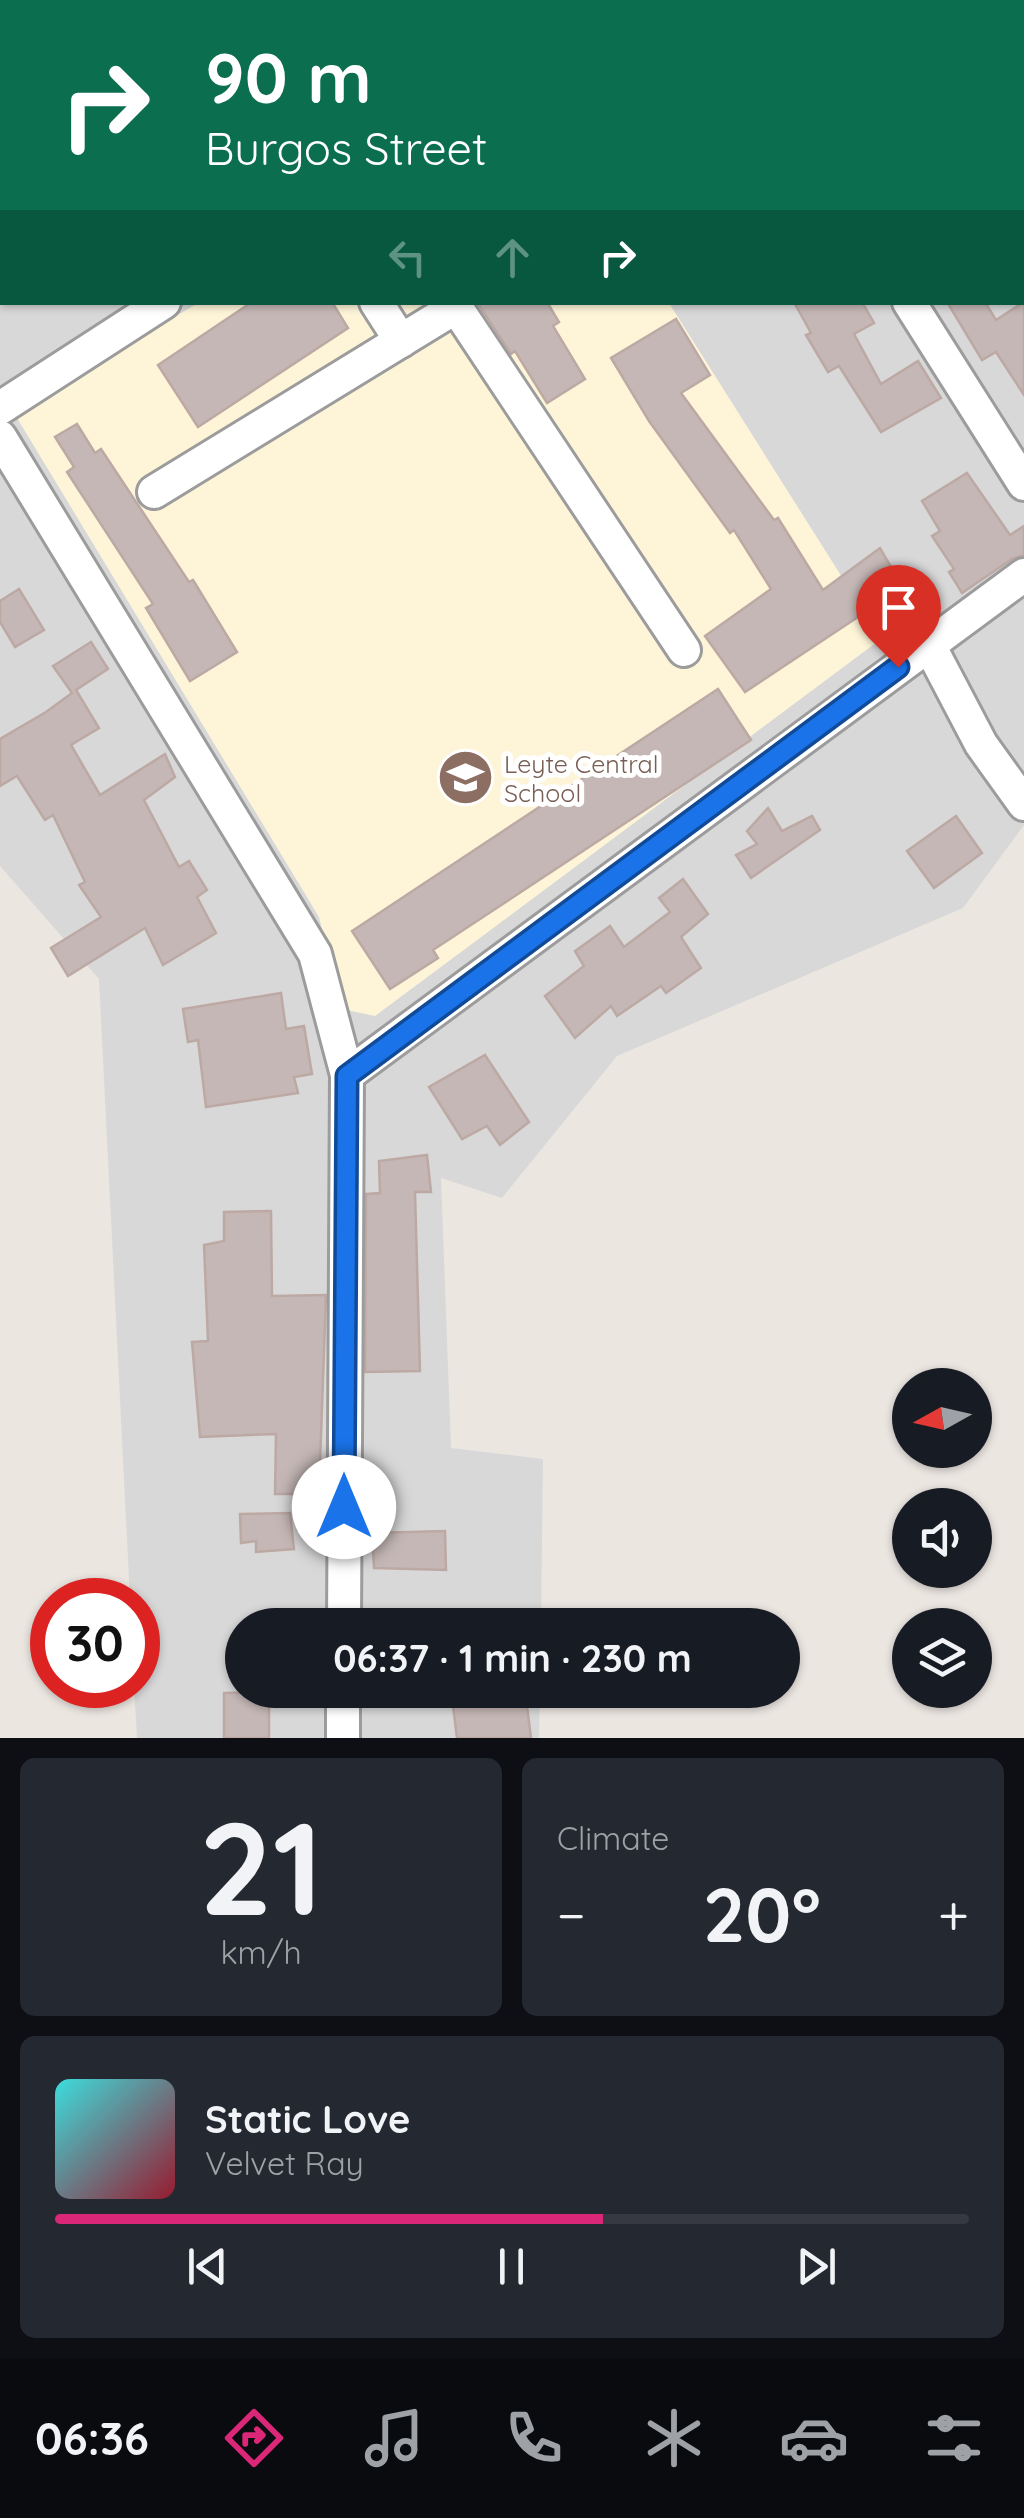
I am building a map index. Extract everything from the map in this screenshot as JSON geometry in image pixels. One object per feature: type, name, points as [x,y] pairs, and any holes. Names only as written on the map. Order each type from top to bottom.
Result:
[{"type":"street","points":[[0,408],[159,305]]},
{"type":"street","points":[[378,305],[401,342]]},
{"type":"street","points":[[911,305],[1024,484]]},
{"type":"street","points":[[154,492],[456,308],[684,650]]},
{"type":"street","points":[[0,437],[315,954],[347,1076],[344,1608]]},
{"type":"street","points":[[347,1076],[1024,576]]},
{"type":"street","points":[[929,644],[982,744],[1024,804]]},
{"type":"street","points":[[343,1738],[344,1708]]},
{"type":"shaded area","points":[[0,305],[1024,305],[1024,825],[963,908],[617,1056],[502,1198],[441,1178],[451,1448],[543,1459],[541,1608],[225,1608],[225,1708],[540,1708],[539,1738],[137,1738],[135,1708],[160,1708],[160,1578],[129,1578],[99,979],[0,866]]},
{"type":"shaded area","name":"Leyte Central School","points":[[195,305],[670,305],[881,639],[375,1016],[342,1009],[319,917],[14,413]]},
{"type":"building","points":[[248,305],[334,305],[348,328],[198,427],[158,365]]},
{"type":"building","points":[[479,305],[549,305],[559,322],[553,326],[585,379],[547,403],[515,351],[511,354]]},
{"type":"building","points":[[796,305],[864,305],[874,323],[854,334],[881,384],[918,361],[941,398],[881,432],[839,366],[828,372],[806,335],[811,333]]},
{"type":"building","points":[[949,305],[987,305],[996,320],[1024,305],[1024,395],[996,352],[982,360]]},
{"type":"building","points":[[676,319],[710,375],[681,393],[774,520],[778,518],[823,590],[880,548],[908,596],[876,619],[870,609],[745,692],[705,636],[771,589],[734,530],[730,533],[649,421],[611,358]]},
{"type":"building","points":[[77,424],[95,453],[101,449],[189,582],[193,580],[237,652],[190,681],[146,608],[153,604],[67,472],[74,467],[55,437]]},
{"type":"building","points":[[967,473],[1010,535],[1024,526],[1024,555],[962,593],[949,572],[954,569],[932,536],[940,531],[922,501]]},
{"type":"building","points":[[19,589],[44,630],[15,647],[0,622],[0,601]]},
{"type":"building","points":[[91,642],[108,669],[76,690],[99,728],[71,745],[100,795],[165,754],[175,777],[144,800],[179,867],[189,861],[207,890],[197,897],[216,933],[163,965],[145,928],[68,976],[51,948],[101,917],[79,885],[85,882],[53,815],[45,820],[17,776],[0,786],[0,739],[72,693],[53,666]]},
{"type":"building","points":[[718,689],[751,740],[433,950],[438,958],[390,989],[352,931]]},
{"type":"building","points":[[768,808],[782,831],[812,816],[820,830],[751,878],[736,855],[757,844],[747,831]]},
{"type":"building","points":[[956,816],[982,853],[934,888],[907,851]]},
{"type":"building","points":[[683,879],[708,914],[681,937],[701,968],[666,993],[661,986],[617,1016],[611,1006],[575,1038],[545,996],[584,966],[575,951],[610,926],[624,947],[670,912],[659,898]]},
{"type":"building","points":[[281,993],[286,1029],[304,1026],[312,1074],[294,1077],[298,1093],[206,1107],[198,1040],[188,1042],[183,1009]]},
{"type":"building","points":[[485,1055],[529,1122],[500,1145],[487,1126],[462,1139],[429,1087]]},
{"type":"building","points":[[427,1155],[431,1192],[415,1192],[420,1371],[365,1372],[366,1194],[380,1193],[379,1161]]},
{"type":"building","points":[[271,1211],[272,1296],[326,1295],[320,1463],[324,1463],[323,1494],[275,1494],[276,1434],[200,1437],[192,1342],[208,1341],[204,1245],[224,1241],[224,1212]]},
{"type":"building","points":[[290,1513],[294,1549],[256,1552],[256,1541],[241,1543],[240,1514]]},
{"type":"building","points":[[445,1531],[446,1570],[374,1568],[372,1533]]},
{"type":"building","points":[[224,1693],[225,1708],[269,1708],[269,1738],[224,1738]]},
{"type":"building","points":[[453,1708],[527,1708],[531,1738],[457,1738]]},
{"type":"place","name":"Leyte Central School","points":[[465,778]]},
{"type":"route","points":[[344,1507],[347,1076],[898,667]]}]
